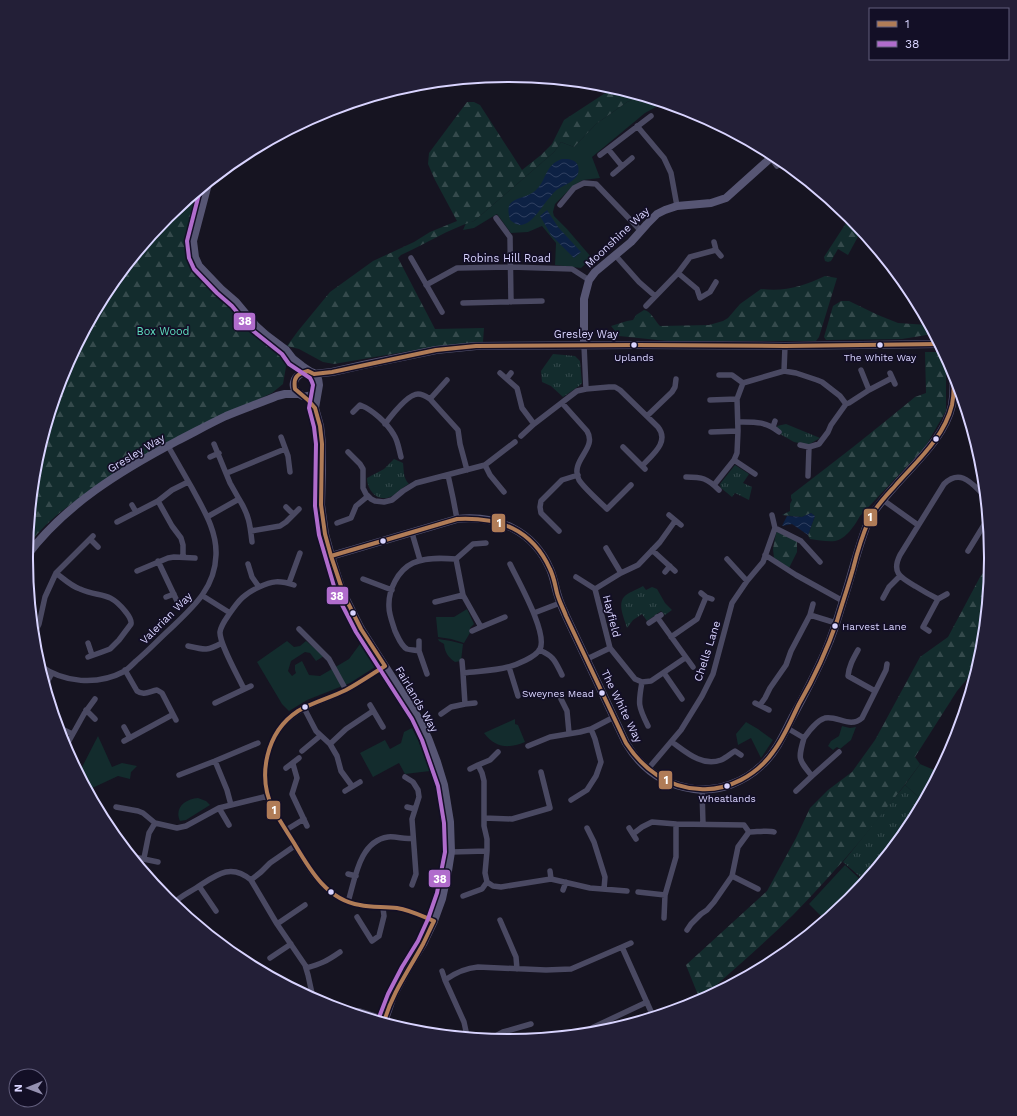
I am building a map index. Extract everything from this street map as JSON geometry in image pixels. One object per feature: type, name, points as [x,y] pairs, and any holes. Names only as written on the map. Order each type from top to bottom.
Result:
[{"type":"street","points":[[600,155],[651,116]]},
{"type":"street","points":[[637,126],[664,158],[671,174],[677,206]]},
{"type":"street","points":[[608,149],[622,166]]},
{"type":"street","points":[[613,174],[632,158]]},
{"type":"street","name":"Moonshine Way","points":[[584,345],[584,299],[589,280],[595,272],[631,242],[657,214],[677,206],[711,203],[726,198],[768,160]]},
{"type":"street","points":[[560,205],[574,188],[584,183],[596,184],[641,231]]},
{"type":"street","points":[[206,192],[193,241],[195,257],[199,266],[236,302],[256,326],[286,350],[293,359],[313,373],[318,379],[319,387]]},
{"type":"street","points":[[496,218],[510,237],[511,302]]},
{"type":"street","points":[[714,242],[716,250],[721,256]]},
{"type":"street","points":[[646,306],[678,273],[690,257],[716,250]]},
{"type":"street","points":[[615,255],[639,282],[655,296]]},
{"type":"street","points":[[410,258],[442,312]]},
{"type":"street","name":"Robins Hill Road","points":[[426,285],[457,268],[572,269],[589,280]]},
{"type":"street","points":[[678,273],[697,289],[700,298],[710,292],[716,282]]},
{"type":"street","points":[[463,303],[542,301]]},
{"type":"street","name":"Gresley Way","points":[[313,373],[332,372],[436,350],[476,346],[785,346],[933,344]]},
{"type":"street","points":[[584,345],[586,389]]},
{"type":"street","points":[[784,371],[785,346]]},
{"type":"street","points":[[293,359],[296,378]]},
{"type":"street","points":[[313,373],[307,371],[301,372],[294,383],[295,389],[315,408]]},
{"type":"street","points":[[743,383],[784,371],[796,373],[822,382],[840,396],[846,404]]},
{"type":"street","points":[[301,395],[313,395],[332,372]]},
{"type":"street","points":[[860,372],[869,390]]},
{"type":"street","points":[[500,373],[509,376],[517,388],[521,406],[534,424]]},
{"type":"street","points":[[719,374],[732,375],[743,383]]},
{"type":"street","name":"Gresley Way","points":[[277,396],[286,390],[296,378]]},
{"type":"street","points":[[800,445],[809,447],[819,444],[846,404],[892,378]]},
{"type":"street","points":[[647,416],[672,392],[676,379]]},
{"type":"street","points":[[430,399],[447,380]]},
{"type":"street","points":[[686,477],[701,477],[717,488],[734,460],[737,453],[738,431],[736,399],[743,383]]},
{"type":"street","name":"Fairlands Way","points":[[319,387],[315,408],[320,426],[322,444],[322,515],[331,556],[344,595],[361,629],[417,716],[428,738],[444,785],[450,822],[451,852],[443,896],[434,921],[423,944],[393,996],[386,1017]]},
{"type":"street","points":[[521,436],[534,424],[577,392],[586,389],[609,387],[618,388],[623,392],[660,430],[662,438],[659,448],[644,467],[623,447]]},
{"type":"street","name":"Gresley Way","points":[[33,548],[54,524],[70,510],[117,476],[143,460],[226,416],[277,396],[285,394],[301,395]]},
{"type":"street","points":[[385,424],[395,411],[411,396],[418,394],[425,396],[430,399],[458,430],[467,470]]},
{"type":"street","name":"The White Way","points":[[331,556],[457,519],[469,518],[489,520],[507,524],[528,539],[540,552],[547,564],[553,578],[560,603],[614,717],[631,750],[640,763],[659,778],[674,785],[702,790],[715,789],[739,781],[754,772],[768,759],[787,728],[826,651],[867,525],[874,511],[939,435],[948,418],[956,397]]},
{"type":"street","points":[[710,400],[736,399]]},
{"type":"street","points":[[562,403],[585,428],[589,436],[590,442],[578,464],[577,472],[580,481],[607,509],[631,485]]},
{"type":"street","points":[[353,412],[360,405],[364,406],[385,424],[394,436],[401,457]]},
{"type":"street","points":[[738,422],[774,424],[779,432]]},
{"type":"street","points":[[712,432],[738,431]]},
{"type":"street","points":[[281,437],[288,456],[290,472]]},
{"type":"street","points":[[348,452],[362,466],[363,488],[368,496],[378,502],[387,502],[416,483],[485,465],[515,442]]},
{"type":"street","points":[[214,444],[230,483],[246,510],[251,530],[252,542]]},
{"type":"street","name":"Valerian Way","points":[[46,670],[60,676],[76,680],[106,678],[125,670],[176,624],[196,605],[203,596],[213,572],[216,555],[214,536],[207,517],[168,446]]},
{"type":"street","points":[[808,476],[805,466],[809,447]]},
{"type":"street","points":[[227,473],[285,449]]},
{"type":"street","points":[[210,457],[219,454]]},
{"type":"street","points":[[734,460],[755,474]]},
{"type":"street","points":[[485,465],[490,475],[504,492]]},
{"type":"street","points":[[448,475],[457,519]]},
{"type":"street","points":[[559,531],[542,513],[540,507],[541,501],[562,480],[578,475]]},
{"type":"street","points":[[938,599],[907,582],[900,576],[897,571],[897,562],[944,484],[951,478],[959,476],[966,478],[979,490]]},
{"type":"street","points":[[117,522],[158,501],[172,490],[188,482]]},
{"type":"street","points":[[337,523],[351,518],[356,506],[368,496]]},
{"type":"street","points":[[207,517],[239,499]]},
{"type":"street","points":[[883,500],[918,525]]},
{"type":"street","points":[[158,501],[172,526],[181,538],[183,545],[183,557]]},
{"type":"street","points":[[132,505],[136,512]]},
{"type":"street","points":[[286,507],[293,514]]},
{"type":"street","points":[[251,530],[280,526],[299,509]]},
{"type":"street","points":[[669,515],[681,526]]},
{"type":"street","name":"Chells Lane","points":[[648,769],[672,742],[687,721],[713,674],[732,603],[747,581],[763,562],[774,528],[772,515]]},
{"type":"street","name":"Hayfield","points":[[595,589],[621,573],[638,565],[660,542],[675,521]]},
{"type":"street","points":[[968,551],[983,527]]},
{"type":"street","points":[[774,528],[801,541],[820,562]]},
{"type":"street","points":[[412,533],[420,560]]},
{"type":"street","points":[[38,626],[45,597],[56,573],[91,538],[98,547]]},
{"type":"street","points":[[420,651],[407,649],[399,639],[394,627],[389,609],[389,602],[392,590],[398,578],[404,569],[420,560],[438,558],[456,559],[473,544],[486,543]]},
{"type":"street","points":[[606,548],[621,573]]},
{"type":"street","points":[[652,550],[675,571]]},
{"type":"street","points":[[244,689],[222,643],[220,630],[239,600],[249,592],[269,582],[281,581],[291,584],[300,553]]},
{"type":"street","points":[[604,557],[609,553]]},
{"type":"street","points":[[765,555],[796,575],[843,601]]},
{"type":"street","points":[[137,571],[168,558],[195,558]]},
{"type":"street","points":[[456,559],[463,595],[481,628]]},
{"type":"street","points":[[727,559],[747,581]]},
{"type":"street","points":[[158,561],[177,601]]},
{"type":"street","points":[[248,564],[252,577],[258,587]]},
{"type":"street","points":[[463,673],[509,667],[532,657],[540,650],[540,636],[534,613],[510,564]]},
{"type":"street","points":[[665,572],[670,566]]},
{"type":"street","points":[[56,573],[81,590],[105,595],[113,599],[121,606],[132,620],[132,624],[114,645],[106,650],[90,656],[88,643]]},
{"type":"street","points":[[883,598],[889,587],[900,576]]},
{"type":"street","name":"Hayfield","points":[[576,577],[584,579],[595,589],[610,648],[632,677],[642,682]]},
{"type":"street","points":[[363,579],[392,590]]},
{"type":"street","points":[[166,597],[174,594]]},
{"type":"street","points":[[929,631],[923,627],[938,599],[946,594]]},
{"type":"street","points":[[435,602],[463,595]]},
{"type":"street","points":[[671,636],[697,619],[703,595],[712,598]]},
{"type":"street","points":[[203,596],[230,613]]},
{"type":"street","points":[[534,613],[560,603]]},
{"type":"street","points":[[769,710],[758,704],[765,698],[786,665],[791,651],[810,615],[813,604]]},
{"type":"street","points":[[810,615],[836,623]]},
{"type":"street","points":[[649,623],[659,616],[693,667]]},
{"type":"street","points":[[472,631],[505,617]]},
{"type":"street","points":[[299,629],[329,659],[346,690]]},
{"type":"street","points":[[419,641],[420,651],[427,674]]},
{"type":"street","points":[[188,646],[204,650],[210,649],[222,643]]},
{"type":"street","name":"Hayfield","points":[[587,659],[610,648]]},
{"type":"street","points":[[540,650],[549,654],[553,658],[562,675]]},
{"type":"street","points":[[858,650],[848,669],[848,676],[875,691]]},
{"type":"street","points":[[648,726],[640,708],[639,700],[642,682],[651,681],[686,658]]},
{"type":"street","points":[[462,662],[465,704]]},
{"type":"street","points":[[812,776],[802,764],[799,754],[804,738],[811,729],[825,718],[832,718],[851,723],[862,718],[886,670],[887,664]]},
{"type":"street","points":[[385,666],[346,690],[304,708],[292,715],[286,721],[272,742],[265,766],[265,780],[268,796],[273,809],[310,870],[322,885],[338,897],[348,902],[365,907],[404,910],[434,921]]},
{"type":"street","points":[[509,667],[518,696]]},
{"type":"street","points":[[124,741],[174,717],[162,692],[157,690],[143,694],[140,693],[137,691],[125,670]]},
{"type":"street","points":[[49,679],[52,673]]},
{"type":"street","points":[[664,673],[682,699]]},
{"type":"street","points":[[215,703],[250,686]]},
{"type":"street","points":[[69,740],[86,710],[95,699]]},
{"type":"street","points":[[561,699],[569,710],[569,733]]},
{"type":"street","points":[[441,714],[451,707],[475,703]]},
{"type":"street","points":[[304,708],[316,731],[330,744],[337,756],[341,771],[352,786]]},
{"type":"street","points":[[330,744],[371,708],[382,727]]},
{"type":"street","points":[[86,710],[95,719]]},
{"type":"street","points":[[528,746],[550,737],[591,729],[614,717]]},
{"type":"street","points":[[124,728],[130,738]]},
{"type":"street","points":[[787,728],[804,738]]},
{"type":"street","points":[[571,800],[587,790],[596,776],[601,762],[591,729]]},
{"type":"street","points":[[65,731],[72,734]]},
{"type":"street","points":[[302,752],[320,736]]},
{"type":"street","points":[[179,775],[258,742]]},
{"type":"street","points":[[672,742],[691,756],[710,762],[722,760],[735,751],[741,755]]},
{"type":"street","points":[[470,769],[490,760],[498,752]]},
{"type":"street","points":[[796,791],[839,752]]},
{"type":"street","points":[[286,768],[299,758]]},
{"type":"street","points":[[215,761],[227,790],[231,805]]},
{"type":"street","points":[[293,764],[298,778],[292,794],[308,826]]},
{"type":"street","points":[[478,765],[484,781],[484,826],[487,843],[485,872],[487,882],[493,886],[501,887],[551,879],[590,888],[627,891]]},
{"type":"street","points":[[484,818],[512,819],[550,808],[541,772]]},
{"type":"street","points":[[405,777],[413,782],[418,790],[419,798],[412,819],[416,874],[415,882]]},
{"type":"street","points":[[344,791],[360,782]]},
{"type":"street","points":[[702,790],[702,824]]},
{"type":"street","points":[[116,807],[143,813],[156,823],[178,828],[186,826],[219,808],[268,796]]},
{"type":"street","points":[[407,807],[415,809]]},
{"type":"street","points":[[120,815],[122,808]]},
{"type":"street","points":[[219,808],[229,825]]},
{"type":"street","points":[[286,830],[304,819]]},
{"type":"street","points":[[629,828],[634,836],[642,827],[652,822],[676,824],[744,825],[749,832]]},
{"type":"street","points":[[144,858],[149,833],[156,823]]},
{"type":"street","points":[[664,918],[665,895],[676,857],[676,824]]},
{"type":"street","points":[[588,828],[605,877],[604,889]]},
{"type":"street","points":[[749,832],[770,830],[774,832]]},
{"type":"street","points":[[687,930],[691,924],[714,902],[732,876],[738,847],[749,832]]},
{"type":"street","points":[[348,902],[364,853],[376,842],[389,837],[408,839],[413,838]]},
{"type":"street","points":[[251,880],[270,863],[296,845]]},
{"type":"street","points":[[451,852],[487,852]]},
{"type":"street","points":[[139,858],[158,862]]},
{"type":"street","points":[[179,900],[217,874],[226,871],[242,874],[251,880],[277,924],[306,968],[311,990]]},
{"type":"street","points":[[550,871],[551,879]]},
{"type":"street","points":[[348,874],[356,876]]},
{"type":"street","points":[[732,876],[758,889]]},
{"type":"street","points":[[463,896],[482,889],[487,882]]},
{"type":"street","points":[[563,890],[566,882]]},
{"type":"street","points":[[199,886],[216,911]]},
{"type":"street","points":[[638,892],[665,895]]},
{"type":"street","points":[[206,908],[211,904]]},
{"type":"street","points":[[277,924],[306,905]]},
{"type":"street","points":[[357,917],[372,941],[379,936],[384,916],[383,908]]},
{"type":"street","points":[[297,911],[301,916]]},
{"type":"street","points":[[500,920],[516,957],[518,969]]},
{"type":"street","points":[[445,980],[452,975],[470,968],[478,967],[546,970],[571,969],[630,943]]},
{"type":"street","points":[[270,958],[291,944]]},
{"type":"street","points":[[622,947],[651,1011]]},
{"type":"street","points":[[306,968],[324,962],[340,952]]},
{"type":"street","points":[[442,971],[464,1022],[466,1031]]},
{"type":"street","points":[[600,1024],[647,1002]]},
{"type":"street","points":[[500,1033],[531,1024]]},
{"type":"green space","points":[[605,93],[633,99],[627,102],[596,124],[574,147],[561,142],[554,152],[474,221],[446,232],[401,255],[398,258],[435,329],[484,328],[483,342],[439,346],[334,364],[323,362],[299,349],[287,346],[330,292],[373,261],[414,242],[430,232],[457,221],[428,164],[429,153],[467,102],[474,102],[480,105],[522,170],[552,144],[564,120]]},
{"type":"green space","points":[[633,99],[657,107],[645,113],[592,157],[600,178],[583,180],[573,186],[555,204],[553,212],[554,216],[592,258],[581,268],[555,265],[556,243],[542,226],[528,232],[511,233],[497,214],[474,228],[463,230],[466,223],[474,221],[554,152],[561,142],[574,147],[596,124],[627,102]]},
{"type":"green space","name":"Box Wood","points":[[201,196],[191,251],[234,302],[279,349],[287,361],[283,384],[272,393],[246,405],[98,486],[53,518],[34,538],[37,496],[42,465],[58,405],[82,348],[113,294],[131,269],[151,244],[172,222]]},
{"type":"green space","points":[[846,223],[858,236],[848,255],[838,249],[831,261],[825,261],[824,257]]},
{"type":"green space","points":[[825,276],[837,278],[819,337],[816,341],[667,341],[619,336],[611,326],[633,320],[636,315],[644,310],[651,314],[660,326],[709,325],[728,318],[740,304],[761,289],[786,289],[809,283]]},
{"type":"green space","points":[[841,301],[849,301],[898,323],[922,325],[928,335],[902,339],[826,340],[824,337],[833,306]]},
{"type":"green space","points":[[925,352],[937,352],[946,372],[946,411],[925,447],[860,516],[843,538],[835,541],[810,539],[808,535],[815,516],[811,513],[802,517],[782,515],[790,511],[790,504],[792,500],[791,495],[915,397],[926,393]]},
{"type":"green space","points":[[553,354],[575,356],[580,361],[582,383],[563,397],[551,386],[542,382],[541,371]]},
{"type":"green space","points":[[786,424],[820,438],[808,445],[794,442],[780,434],[777,426]]},
{"type":"green space","points":[[394,459],[403,463],[405,477],[409,484],[390,497],[381,498],[371,491],[367,478],[384,469]]},
{"type":"green space","points":[[735,465],[749,474],[743,483],[752,487],[749,500],[735,493],[732,497],[721,488],[720,484]]},
{"type":"green space","points":[[777,532],[797,541],[797,552],[789,568],[774,558],[773,549]]},
{"type":"green space","points":[[984,572],[980,620],[969,677],[957,691],[915,757],[920,764],[875,823],[843,861],[793,915],[717,985],[697,994],[686,965],[767,891],[796,838],[810,808],[828,790],[852,772],[875,740],[920,657],[948,637]]},
{"type":"green space","points":[[643,586],[646,590],[652,587],[657,589],[665,603],[672,610],[665,615],[661,611],[647,621],[642,614],[633,620],[627,628],[621,608],[622,600],[628,594]]},
{"type":"green space","points":[[467,609],[474,624],[470,628],[471,631],[464,643],[438,637],[436,617],[454,617]]},
{"type":"green space","points":[[438,639],[463,644],[461,661],[455,662],[450,658],[445,650],[444,644]]},
{"type":"green space","points":[[287,641],[294,647],[300,646],[306,641],[324,656],[316,661],[310,653],[305,652],[291,661],[288,671],[292,676],[296,673],[295,665],[302,661],[309,675],[320,676],[349,659],[364,641],[376,660],[375,667],[350,683],[307,700],[289,711],[282,704],[257,662]]},
{"type":"green space","points":[[515,719],[515,724],[518,725],[525,742],[513,746],[503,746],[493,742],[484,733]]},
{"type":"green space","points":[[746,722],[773,740],[761,758],[751,738],[738,745],[736,734]]},
{"type":"green space","points":[[842,726],[850,728],[856,727],[851,740],[840,749],[837,747],[833,750],[828,746],[831,741],[839,736]]},
{"type":"green space","points":[[412,728],[430,771],[405,774],[399,763],[373,777],[360,753],[385,740],[390,749],[401,743],[404,732]]},
{"type":"green space","points":[[98,736],[112,767],[122,763],[137,766],[131,772],[130,779],[118,776],[93,788],[82,768]]},
{"type":"green space","points":[[920,764],[934,770],[919,798],[905,785]]},
{"type":"green space","points":[[905,785],[919,798],[886,847],[861,877],[843,862]]},
{"type":"green space","points":[[198,798],[206,801],[210,805],[186,820],[180,821],[178,812],[182,805],[189,800]]},
{"type":"green space","points":[[845,865],[860,879],[821,916],[809,904]]},
{"type":"water","points":[[562,159],[576,162],[579,171],[576,178],[554,192],[530,221],[521,225],[510,220],[508,210],[510,204],[515,200],[535,191],[542,183],[552,165]]},
{"type":"water","points":[[547,210],[558,227],[581,252],[574,258],[551,235],[540,216]]},
{"type":"water","points":[[811,513],[815,516],[808,535],[792,524],[782,526],[787,516],[802,517]]},
{"type":"transit line","name":"38","points":[[198,199],[187,241],[189,258],[194,269],[232,306],[252,330],[282,354],[289,364],[310,378],[312,382],[313,385],[309,408],[314,427],[316,444],[315,506],[319,535],[336,593],[356,632],[412,719],[422,740],[438,786],[444,823],[445,852],[437,893],[428,919],[418,941],[388,994],[380,1015]]},
{"type":"transit line","name":"1","points":[[385,666],[361,629],[344,595],[331,556],[325,534],[321,505],[322,444],[320,426],[315,408],[295,389],[295,379],[301,373],[308,371],[314,374],[332,372],[436,350],[476,346],[785,346],[933,344]]},
{"type":"transit line","name":"1","points":[[331,556],[457,519],[487,520],[500,523],[524,535],[543,555],[550,569],[566,616],[626,743],[640,761],[657,775],[677,785],[700,789],[721,787],[741,780],[759,768],[777,747],[815,674],[829,643],[862,538],[871,515],[877,506],[920,459],[936,439],[948,417],[952,405],[954,391]]},
{"type":"transit line","name":"1","points":[[385,666],[346,690],[298,711],[287,720],[278,731],[268,756],[265,769],[268,796],[273,809],[306,863],[321,882],[338,897],[348,902],[365,906],[402,909],[434,921]]},
{"type":"transit line","name":"1","points":[[385,1017],[396,991],[423,944],[434,921]]},
{"type":"place","name":"Uplands","points":[[634,345]]},
{"type":"place","name":"The White Way","points":[[880,345]]},
{"type":"place","name":"Harvest Lane","points":[[835,626]]},
{"type":"place","name":"Sweynes Mead","points":[[602,693]]},
{"type":"place","name":"Wheatlands","points":[[727,786]]}]
